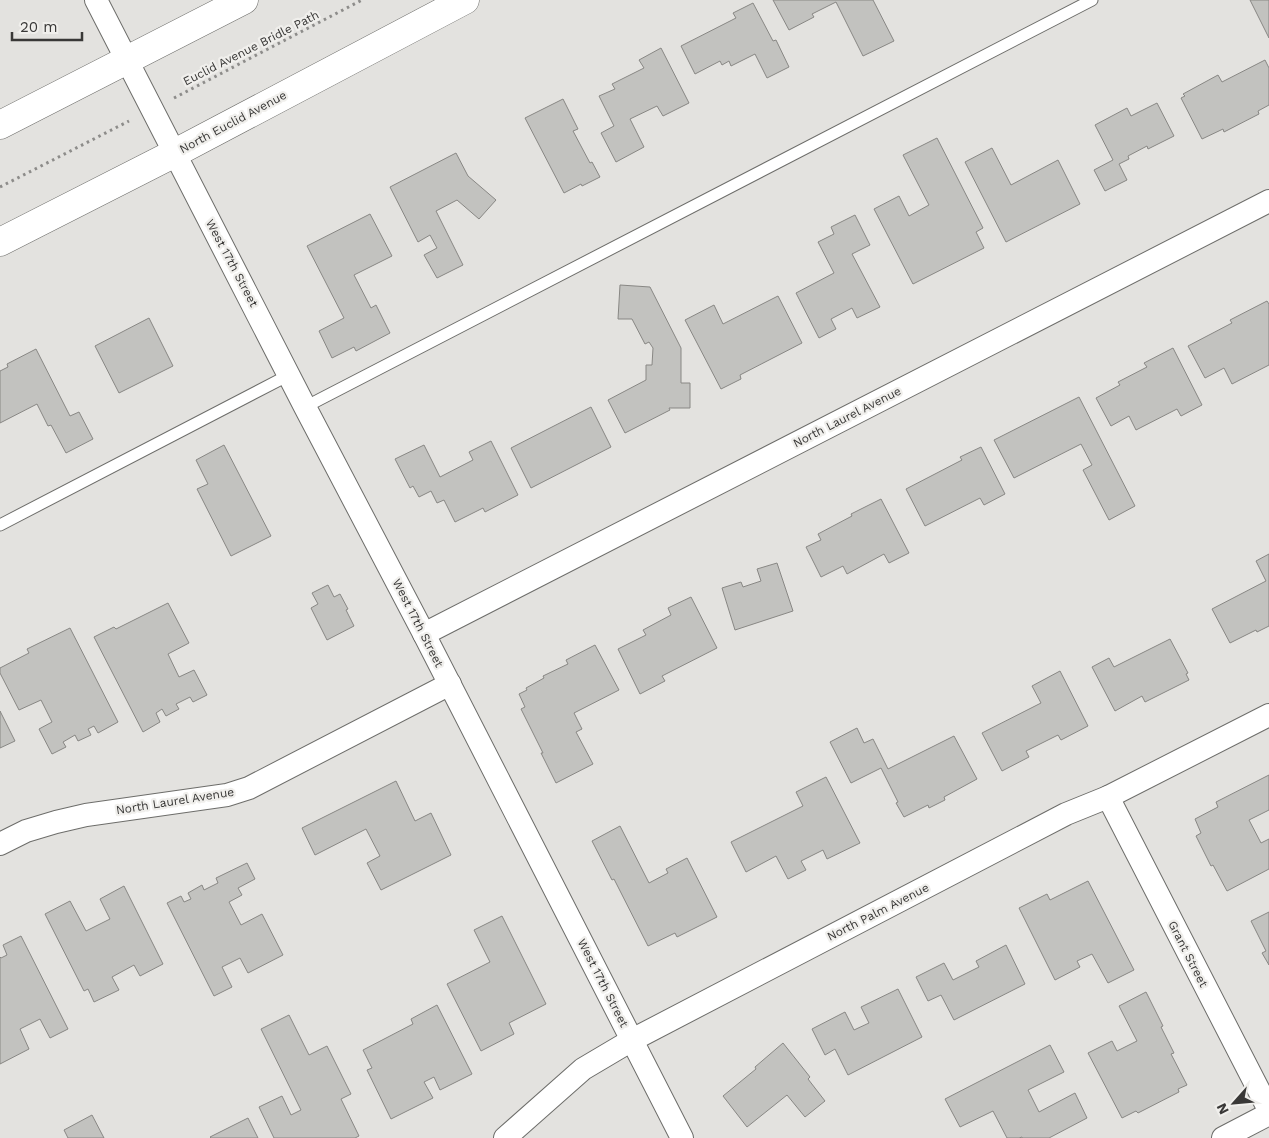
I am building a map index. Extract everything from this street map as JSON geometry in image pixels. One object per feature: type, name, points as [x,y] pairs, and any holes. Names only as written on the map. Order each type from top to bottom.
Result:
[{"type":"main road","points":[[0,125],[244,0]]},
{"type":"main road","name":"North Euclid Avenue","points":[[0,242],[465,0]]},
{"type":"street","name":"West 17th Street","points":[[96,0],[450,684],[682,1138]]},
{"type":"street","name":"North Laurel Avenue","points":[[424,634],[1269,201]]},
{"type":"street","name":"North Laurel Avenue","points":[[0,844],[26,831],[86,815],[227,796],[249,788],[450,684]]},
{"type":"street","name":"North Palm Avenue","points":[[505,1138],[583,1069],[632,1040],[1066,814],[1108,797],[1269,715]]},
{"type":"street","name":"Grant Street","points":[[1108,797],[1269,1110]]},
{"type":"street","points":[[1223,1138],[1269,1114]]},
{"type":"lane","points":[[305,407],[1092,0]]},
{"type":"lane","points":[[0,525],[289,376]]},
{"type":"path","name":"Euclid Avenue Bridle Path","points":[[174,98],[362,0]]},
{"type":"path","points":[[0,188],[128,121]]},
{"type":"building","points":[[773,0],[873,0],[894,41],[863,56],[836,2],[812,14],[814,17],[789,30]]},
{"type":"building","points":[[1250,0],[1269,0],[1269,38]]},
{"type":"building","points":[[753,3],[773,41],[776,40],[789,67],[767,78],[755,54],[731,66],[729,61],[722,65],[720,61],[695,74],[681,46],[736,18],[733,13]]},
{"type":"building","points":[[661,48],[689,103],[663,116],[657,106],[630,119],[644,147],[616,162],[601,133],[614,126],[599,96],[615,89],[612,84],[644,68],[639,60]]},
{"type":"building","points":[[1265,60],[1269,68],[1269,105],[1258,111],[1259,114],[1224,132],[1223,129],[1202,139],[1181,98],[1185,96],[1183,94],[1218,75],[1222,82]]},
{"type":"building","points":[[563,99],[578,129],[573,131],[590,163],[592,162],[600,177],[564,193],[525,118]]},
{"type":"building","points":[[1157,103],[1174,136],[1148,149],[1147,146],[1128,156],[1129,159],[1119,164],[1127,180],[1105,191],[1094,170],[1113,160],[1095,125],[1127,108],[1131,116]]},
{"type":"building","points":[[937,138],[983,228],[976,232],[984,248],[913,284],[874,209],[899,196],[909,216],[929,205],[903,155]]},
{"type":"building","points":[[992,148],[1011,185],[1058,160],[1080,204],[1006,242],[965,162]]},
{"type":"building","points":[[456,153],[468,176],[496,200],[479,219],[457,200],[436,211],[463,265],[437,278],[424,255],[437,248],[430,235],[418,242],[390,187]]},
{"type":"building","points":[[370,214],[392,256],[354,275],[371,308],[376,305],[390,333],[356,351],[354,347],[332,358],[319,331],[344,318],[307,246]]},
{"type":"building","points":[[855,215],[870,245],[852,254],[880,307],[857,318],[852,308],[831,319],[836,329],[819,338],[796,293],[834,273],[818,242],[834,234],[831,227]]},
{"type":"building","points":[[620,285],[650,287],[681,348],[681,383],[690,383],[690,408],[669,408],[670,410],[625,433],[608,400],[646,380],[646,365],[652,365],[653,348],[649,342],[645,344],[632,319],[618,319]]},
{"type":"building","points":[[778,296],[802,343],[740,375],[741,379],[721,389],[685,320],[714,305],[723,324]]},
{"type":"building","points":[[1267,301],[1269,304],[1269,365],[1232,384],[1224,368],[1205,378],[1188,346],[1232,323],[1230,320]]},
{"type":"building","points":[[149,318],[173,366],[119,393],[95,346]]},
{"type":"building","points":[[1173,348],[1202,405],[1181,416],[1177,409],[1136,430],[1129,416],[1111,426],[1096,398],[1120,385],[1118,382],[1147,367],[1144,363]]},
{"type":"building","points":[[36,349],[70,416],[79,412],[93,439],[66,453],[51,425],[48,426],[37,404],[0,423],[0,371],[8,367],[7,364]]},
{"type":"building","points":[[1079,397],[1135,506],[1109,520],[1083,470],[1092,465],[1081,444],[1014,478],[994,440]]},
{"type":"building","points":[[591,407],[611,447],[531,488],[511,448]]},
{"type":"building","points":[[491,441],[518,495],[485,512],[483,508],[455,522],[444,500],[437,503],[431,491],[419,497],[413,486],[410,488],[395,459],[424,445],[440,477],[473,460],[469,452]]},
{"type":"building","points":[[224,445],[271,536],[231,556],[197,489],[208,484],[196,460]]},
{"type":"building","points":[[981,447],[1005,494],[984,505],[980,498],[925,526],[906,489],[962,460],[960,457]]},
{"type":"building","points":[[881,499],[909,553],[889,563],[884,554],[847,574],[843,566],[821,577],[806,547],[821,540],[818,534]]},
{"type":"building","points":[[1269,554],[1269,626],[1257,632],[1256,630],[1230,643],[1212,609],[1266,581],[1256,561]]},
{"type":"building","points":[[777,563],[793,611],[735,630],[722,588],[741,582],[743,587],[761,581],[757,569]]},
{"type":"building","points":[[328,585],[334,597],[340,594],[354,626],[327,640],[311,608],[318,604],[312,593]]},
{"type":"building","points":[[691,597],[717,648],[662,676],[665,681],[640,694],[618,649],[646,635],[643,630],[671,615],[668,608]]},
{"type":"building","points":[[168,603],[189,643],[168,654],[179,677],[194,670],[207,695],[193,702],[190,697],[176,704],[179,709],[166,716],[162,709],[156,713],[160,722],[143,732],[94,637],[114,627],[116,629]]},
{"type":"building","points":[[70,628],[118,722],[98,733],[94,726],[88,729],[91,735],[78,741],[75,735],[63,742],[66,747],[52,754],[39,729],[52,722],[41,700],[19,710],[0,673],[0,668],[29,653],[27,649]]},
{"type":"building","points":[[1170,639],[1188,673],[1186,674],[1189,680],[1145,702],[1142,696],[1115,711],[1092,667],[1109,658],[1114,667]]},
{"type":"building","points":[[595,645],[619,690],[574,713],[582,729],[576,732],[593,764],[556,783],[521,709],[525,707],[519,694],[544,678],[543,676],[568,664],[566,660]]},
{"type":"building","points":[[1060,671],[1088,726],[1061,740],[1058,735],[1026,751],[1029,757],[1002,771],[982,733],[1041,703],[1032,686]]},
{"type":"building","points":[[0,711],[15,741],[0,748]]},
{"type":"building","points":[[857,728],[864,743],[873,739],[888,769],[954,736],[977,779],[944,797],[945,800],[929,808],[928,805],[904,817],[881,768],[851,783],[830,742]]},
{"type":"building","points":[[1269,775],[1269,810],[1249,820],[1261,843],[1269,839],[1269,869],[1227,891],[1213,865],[1211,866],[1196,836],[1201,833],[1195,819],[1218,807],[1216,802]]},
{"type":"building","points":[[826,777],[860,843],[827,859],[823,850],[801,861],[806,870],[788,879],[776,856],[746,872],[731,842],[803,806],[796,792]]},
{"type":"building","points":[[396,781],[415,821],[431,813],[451,855],[381,890],[367,863],[380,856],[366,829],[315,855],[302,828]]},
{"type":"building","points":[[620,826],[649,883],[668,873],[666,869],[687,858],[717,917],[677,937],[675,933],[648,946],[614,879],[612,880],[592,841]]},
{"type":"building","points":[[247,863],[255,879],[238,888],[242,895],[229,902],[241,925],[262,914],[283,955],[248,973],[240,958],[222,967],[232,987],[214,996],[167,903],[181,896],[184,902],[191,899],[188,893],[202,885],[204,890],[218,883],[216,878]]},
{"type":"building","points":[[1088,881],[1134,970],[1108,983],[1092,954],[1077,961],[1080,967],[1055,980],[1019,908],[1047,894],[1050,900]]},
{"type":"building","points":[[124,886],[163,964],[140,976],[134,965],[112,977],[119,990],[94,1002],[88,989],[84,991],[45,914],[70,901],[86,931],[110,919],[100,899]]},
{"type":"building","points":[[1269,912],[1269,965],[1262,953],[1266,951],[1251,921]]},
{"type":"building","points":[[502,916],[546,1004],[509,1023],[514,1034],[481,1051],[447,984],[490,962],[474,930]]},
{"type":"building","points":[[21,936],[68,1029],[50,1038],[40,1019],[20,1029],[29,1049],[0,1064],[0,957],[7,955],[3,945]]},
{"type":"building","points":[[1006,945],[1025,984],[954,1020],[941,995],[928,1001],[916,977],[944,963],[953,980],[979,967],[976,961]]},
{"type":"building","points":[[898,989],[922,1037],[848,1075],[835,1049],[825,1055],[812,1029],[845,1012],[854,1030],[869,1023],[861,1007]]},
{"type":"building","points":[[1146,992],[1174,1053],[1171,1054],[1187,1085],[1178,1089],[1179,1092],[1138,1113],[1136,1111],[1122,1118],[1088,1053],[1112,1041],[1117,1051],[1137,1041],[1119,1006]]},
{"type":"building","points":[[437,1005],[472,1074],[440,1090],[434,1077],[424,1082],[433,1098],[391,1119],[367,1070],[372,1068],[363,1050],[413,1024],[411,1019]]},
{"type":"building","points":[[289,1015],[309,1055],[327,1046],[351,1094],[341,1099],[359,1136],[355,1138],[274,1138],[259,1107],[282,1096],[291,1115],[301,1110],[261,1029]]},
{"type":"building","points":[[783,1043],[810,1077],[808,1079],[825,1101],[805,1117],[787,1095],[747,1127],[723,1096],[756,1069],[755,1067]]},
{"type":"building","points":[[1050,1045],[1064,1072],[1028,1090],[1039,1112],[1075,1093],[1087,1118],[1049,1138],[1007,1138],[993,1111],[960,1127],[945,1099]]},
{"type":"building","points":[[92,1115],[104,1138],[68,1138],[64,1130]]},
{"type":"building","points":[[248,1118],[258,1138],[210,1137]]}]
